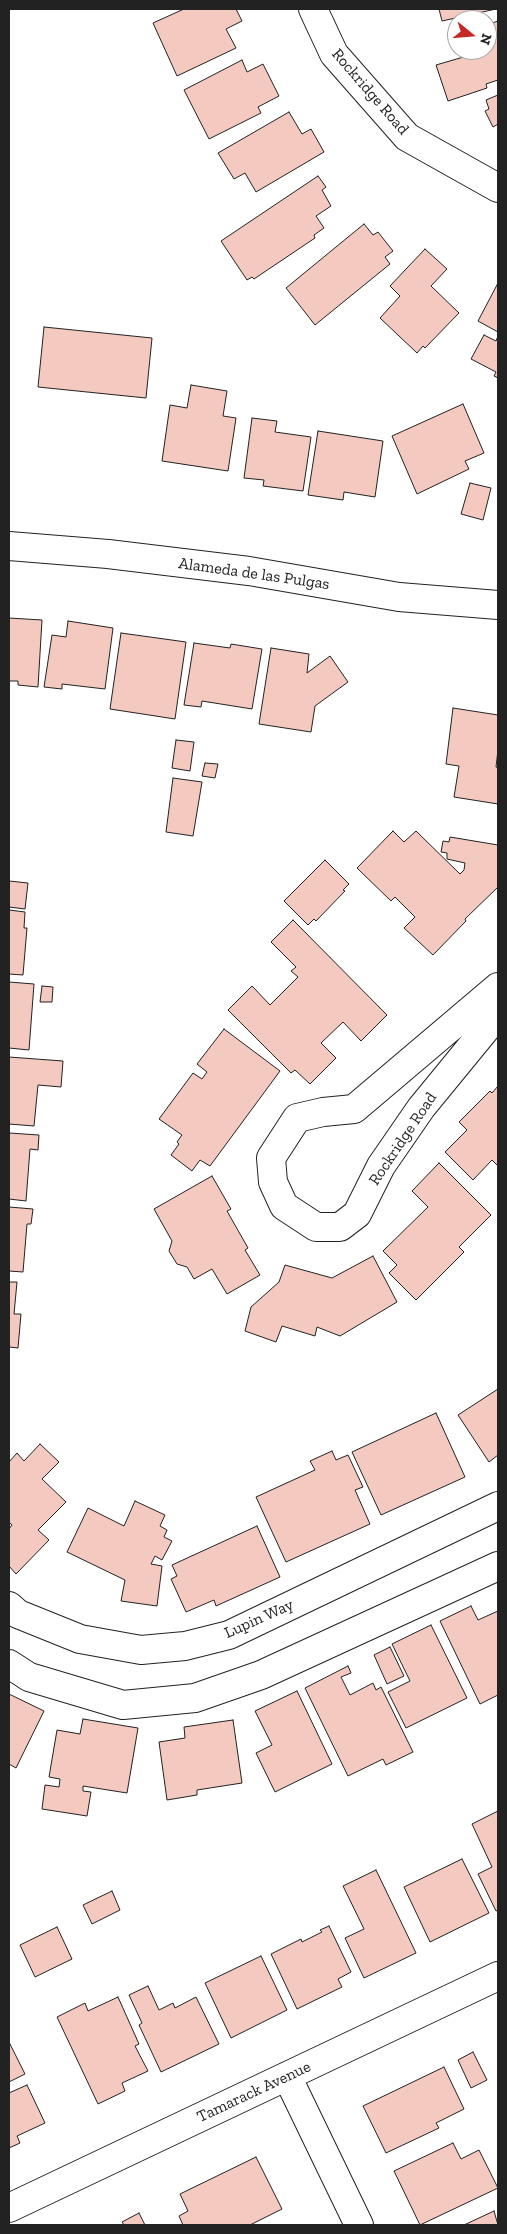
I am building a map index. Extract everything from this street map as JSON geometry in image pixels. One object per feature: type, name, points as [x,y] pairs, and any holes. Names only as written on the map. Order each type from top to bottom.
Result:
[{"type":"street","name":"Rockridge Road","points":[[313,9],[334,54],[407,137],[498,188]]},
{"type":"street","name":"Alameda de las Pulgas","points":[[9,546],[108,554],[249,571],[398,597],[498,605]]},
{"type":"street","name":"Rockridge Road","points":[[498,987],[354,1109],[323,1112],[297,1118],[271,1158],[273,1182],[284,1206],[316,1227],[340,1227],[357,1214],[381,1166],[422,1108],[498,1014]]},
{"type":"street","name":"Lupin Way","points":[[9,1606],[18,1614],[80,1639],[141,1650],[185,1646],[229,1635],[498,1506]]},
{"type":"street","points":[[9,1664],[29,1677],[123,1704],[195,1698],[261,1675],[498,1566]]},
{"type":"street","name":"Tamarack Avenue","points":[[9,2208],[498,1976]]},
{"type":"street","points":[[287,2076],[359,2225]]},
{"type":"building","points":[[184,9],[236,9],[242,21],[226,29],[236,48],[177,76],[153,23]]},
{"type":"building","points":[[439,9],[496,9],[447,10],[447,20],[442,21]]},
{"type":"building","points":[[497,21],[498,80],[486,84],[487,88],[448,101],[436,65],[453,60],[497,60]]},
{"type":"building","points":[[242,60],[247,72],[263,64],[279,96],[258,107],[261,113],[209,139],[184,90]]},
{"type":"building","points":[[498,95],[498,124],[493,127],[485,111],[489,109],[486,100]]},
{"type":"building","points":[[289,112],[302,134],[311,129],[324,152],[256,192],[245,173],[234,179],[218,153]]},
{"type":"building","points":[[318,176],[326,187],[322,190],[331,206],[316,216],[324,228],[314,235],[315,238],[254,279],[252,277],[247,280],[221,241]]},
{"type":"building","points":[[364,224],[373,235],[378,232],[393,251],[385,257],[390,264],[315,325],[286,288]]},
{"type":"building","points":[[425,249],[447,269],[431,286],[459,313],[425,348],[423,346],[417,353],[380,318],[400,296],[390,286]]},
{"type":"building","points":[[498,283],[498,332],[478,321]]},
{"type":"building","points":[[44,327],[152,338],[146,398],[38,387]]},
{"type":"building","points":[[484,335],[496,341],[498,336],[498,378],[494,376],[496,372],[471,359]]},
{"type":"building","points":[[191,385],[227,391],[223,416],[236,418],[228,471],[162,461],[170,405],[187,408]]},
{"type":"building","points":[[463,404],[484,453],[465,461],[469,469],[417,494],[392,436]]},
{"type":"building","points":[[252,418],[277,421],[275,432],[311,437],[303,491],[263,486],[264,480],[244,478]]},
{"type":"building","points":[[318,431],[383,441],[375,497],[344,492],[343,500],[308,495]]},
{"type":"building","points":[[470,483],[491,488],[483,520],[461,514]]},
{"type":"building","points":[[9,618],[42,620],[38,687],[18,685],[18,681],[9,681]]},
{"type":"building","points":[[68,621],[113,628],[105,689],[62,684],[62,689],[44,687],[52,635],[66,637]]},
{"type":"building","points":[[121,633],[186,642],[175,719],[110,709]]},
{"type":"building","points":[[194,643],[230,648],[231,644],[262,649],[252,709],[202,701],[201,707],[184,705]]},
{"type":"building","points":[[271,648],[309,654],[307,673],[330,656],[348,682],[315,706],[311,732],[259,724]]},
{"type":"building","points":[[453,708],[498,715],[496,767],[498,768],[498,804],[454,797],[459,766],[446,764]]},
{"type":"building","points":[[176,740],[194,742],[190,771],[172,768]]},
{"type":"building","points":[[205,763],[218,764],[215,778],[202,776]]},
{"type":"building","points":[[173,778],[202,782],[193,836],[166,832]]},
{"type":"building","points":[[393,831],[404,842],[416,831],[460,874],[464,870],[465,863],[447,859],[447,853],[441,852],[443,841],[449,842],[450,837],[498,845],[498,887],[465,919],[466,921],[433,955],[404,928],[415,917],[395,897],[391,901],[357,868]]},
{"type":"building","points":[[325,860],[349,884],[343,890],[345,891],[316,921],[314,919],[308,925],[284,901]]},
{"type":"building","points":[[9,881],[28,883],[25,909],[9,907]]},
{"type":"building","points":[[9,910],[25,912],[24,928],[27,928],[23,975],[9,974]]},
{"type":"building","points":[[293,920],[387,1015],[361,1041],[343,1022],[321,1043],[336,1058],[310,1084],[295,1070],[291,1073],[228,1010],[252,986],[270,1005],[298,977],[291,971],[296,967],[271,942]]},
{"type":"building","points":[[9,982],[34,984],[29,1050],[9,1048]]},
{"type":"building","points":[[42,986],[53,987],[52,1002],[40,1002]]},
{"type":"building","points":[[224,1029],[280,1071],[210,1166],[200,1160],[192,1171],[171,1155],[179,1144],[177,1142],[182,1135],[159,1119],[193,1073],[202,1079],[207,1072],[197,1064]]},
{"type":"building","points":[[9,1057],[63,1061],[61,1087],[38,1085],[34,1126],[9,1124]]},
{"type":"building","points":[[498,1086],[498,1166],[492,1160],[473,1180],[445,1152],[467,1130],[459,1122],[490,1091],[492,1093]]},
{"type":"building","points":[[9,1133],[39,1135],[38,1150],[30,1149],[26,1201],[9,1199]]},
{"type":"building","points":[[439,1163],[491,1215],[459,1247],[464,1252],[416,1300],[389,1273],[397,1265],[383,1251],[428,1207],[412,1191]]},
{"type":"building","points":[[212,1176],[231,1209],[227,1211],[248,1248],[245,1250],[260,1275],[227,1294],[212,1269],[194,1279],[187,1267],[177,1264],[169,1251],[172,1241],[154,1209]]},
{"type":"building","points":[[9,1207],[33,1209],[31,1224],[27,1224],[23,1272],[9,1271]]},
{"type":"building","points":[[373,1256],[397,1302],[340,1336],[317,1327],[315,1336],[282,1326],[276,1342],[245,1331],[251,1307],[279,1282],[285,1265],[332,1278]]},
{"type":"building","points":[[9,1282],[17,1282],[14,1314],[21,1314],[18,1348],[9,1347]]},
{"type":"building","points":[[498,1389],[498,1455],[489,1462],[458,1415]]},
{"type":"building","points":[[436,1413],[465,1477],[381,1515],[352,1452]]},
{"type":"building","points":[[40,1444],[59,1462],[42,1479],[66,1502],[38,1530],[49,1540],[16,1574],[9,1566],[9,1529],[12,1525],[9,1522],[9,1462],[17,1453],[24,1461]]},
{"type":"building","points":[[332,1451],[336,1460],[348,1455],[363,1487],[355,1490],[370,1524],[286,1562],[256,1497],[315,1470],[310,1461]]},
{"type":"building","points":[[135,1501],[165,1515],[160,1526],[167,1530],[164,1537],[172,1541],[162,1560],[155,1556],[151,1564],[162,1566],[157,1606],[121,1601],[125,1580],[67,1552],[88,1508],[124,1526]]},
{"type":"building","points":[[257,1526],[280,1577],[216,1606],[214,1600],[186,1612],[171,1579],[177,1576],[172,1565]]},
{"type":"building","points":[[471,1606],[478,1620],[498,1611],[498,1695],[480,1704],[440,1621]]},
{"type":"building","points":[[431,1625],[467,1698],[406,1728],[388,1692],[410,1681],[392,1644]]},
{"type":"building","points":[[390,1647],[404,1676],[387,1684],[374,1655]]},
{"type":"building","points":[[348,1666],[351,1673],[341,1677],[350,1695],[373,1683],[376,1690],[381,1687],[413,1752],[386,1765],[383,1759],[348,1776],[305,1688]]},
{"type":"building","points":[[297,1691],[332,1764],[275,1792],[256,1753],[272,1745],[255,1711]]},
{"type":"building","points":[[9,1694],[44,1711],[16,1768],[9,1764]]},
{"type":"building","points":[[83,1719],[138,1728],[127,1793],[83,1786],[83,1791],[91,1792],[87,1816],[42,1809],[45,1785],[59,1787],[60,1779],[49,1777],[57,1730],[80,1734]]},
{"type":"building","points":[[233,1720],[242,1783],[197,1790],[197,1795],[167,1800],[159,1742],[185,1738],[184,1727]]},
{"type":"building","points":[[498,1811],[498,1910],[496,1911],[478,1874],[492,1867],[472,1824]]},
{"type":"building","points":[[462,1859],[489,1913],[430,1942],[404,1887]]},
{"type":"building","points":[[376,1870],[416,1953],[364,1978],[345,1938],[364,1929],[343,1886]]},
{"type":"building","points":[[112,1891],[120,1910],[92,1924],[83,1905]]},
{"type":"building","points":[[329,1926],[351,1972],[338,1979],[342,1987],[297,2009],[271,1954],[301,1939],[302,1942],[322,1932],[320,1930]]},
{"type":"building","points":[[57,1927],[72,1959],[35,1977],[20,1945]]},
{"type":"building","points":[[261,1956],[287,2010],[231,2038],[205,1983]]},
{"type":"building","points":[[148,1986],[159,2010],[173,2003],[175,2008],[196,1997],[219,2044],[161,2072],[139,2025],[142,2023],[129,1995]]},
{"type":"building","points":[[118,1997],[139,2044],[135,2046],[148,2071],[122,2083],[125,2091],[98,2104],[57,2017],[85,2003],[88,2011]]},
{"type":"building","points":[[9,2042],[25,2074],[9,2082]]},
{"type":"building","points":[[473,2052],[487,2080],[471,2088],[458,2060]]},
{"type":"building","points":[[444,2067],[464,2109],[436,2123],[439,2128],[386,2153],[363,2106]]},
{"type":"building","points":[[27,2085],[45,2123],[17,2136],[20,2143],[9,2148],[9,2093]]},
{"type":"building","points":[[453,2143],[461,2159],[479,2150],[498,2188],[420,2225],[394,2171]]},
{"type":"building","points":[[256,2157],[282,2209],[250,2225],[183,2225],[179,2216],[188,2211],[180,2194]]},
{"type":"building","points":[[494,2211],[498,2225],[464,2225]]},
{"type":"building","points":[[139,2213],[145,2225],[124,2225],[122,2222]]}]
